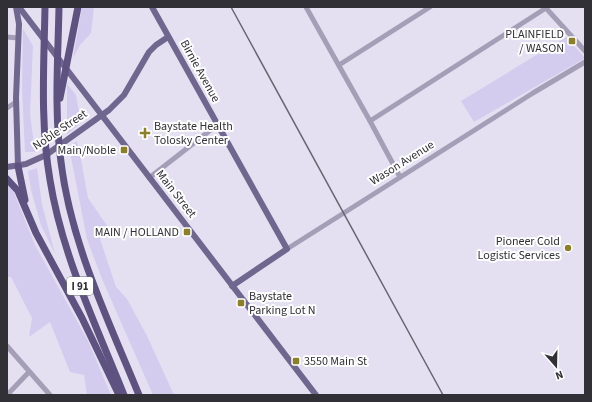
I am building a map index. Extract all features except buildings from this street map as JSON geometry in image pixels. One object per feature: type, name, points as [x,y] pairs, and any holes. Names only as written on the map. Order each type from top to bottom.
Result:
[{"type":"highway","name":"I 91","points":[[59,7],[57,118],[61,164],[67,201],[81,249],[139,395]]},
{"type":"highway","points":[[57,118],[62,85],[78,7]]},
{"type":"highway","name":"I 91","points":[[45,10],[45,138],[49,174],[58,218],[71,262],[124,395]]},
{"type":"highway","points":[[18,166],[29,215]]},
{"type":"highway","points":[[7,179],[18,191],[36,233],[82,318],[119,395]]},
{"type":"main road","points":[[17,7],[19,24],[16,102],[18,166]]},
{"type":"main road","name":"Main Street","points":[[17,7],[316,395]]},
{"type":"main road","name":"Birnie Avenue","points":[[152,7],[286,249]]},
{"type":"main road","name":"Noble Street","points":[[7,167],[18,166],[31,162],[46,155],[101,116],[122,98],[148,52],[168,37]]},
{"type":"main road","name":"Wason Avenue","points":[[232,286],[286,249]]},
{"type":"street","points":[[339,66],[430,7]]},
{"type":"street","points":[[370,121],[546,7],[585,51]]},
{"type":"street","points":[[309,8],[400,177]]},
{"type":"street","points":[[7,37],[18,38]]},
{"type":"street","name":"Wason Avenue","points":[[286,249],[585,62]]},
{"type":"street","points":[[7,108],[16,102]]},
{"type":"street","points":[[149,178],[217,125]]},
{"type":"street","points":[[7,346],[50,395]]},
{"type":"street","points":[[7,395],[29,372]]},
{"type":"shaded area","points":[[82,7],[94,7],[91,33],[80,45],[73,58]]},
{"type":"shaded area","points":[[23,29],[33,46],[30,114],[35,152],[25,152],[22,90]]},
{"type":"shaded area","points":[[566,37],[585,58],[474,122],[461,101]]},
{"type":"shaded area","points":[[67,84],[76,95],[81,123],[67,134]]},
{"type":"shaded area","points":[[77,141],[88,198],[110,230],[100,239],[116,287],[127,299],[147,336],[174,395],[153,395],[102,279],[87,239],[69,147]]},
{"type":"shaded area","points":[[37,168],[42,204],[55,254],[41,225],[31,190],[28,171]]},
{"type":"shaded area","points":[[7,184],[12,188],[35,245],[88,341],[111,395],[87,395],[84,375],[70,372],[50,322],[29,337],[32,318],[11,277],[7,277]]},
{"type":"railway","points":[[231,7],[443,395]]},
{"type":"place","name":"PLAINFIELD / WASON","points":[[572,41]]},
{"type":"place","name":"Baystate Health Tolosky Center","points":[[145,133]]},
{"type":"place","name":"Main/Noble","points":[[124,150]]},
{"type":"place","name":"MAIN / HOLLAND","points":[[187,232]]},
{"type":"place","name":"Pioneer Cold Logistic Services","points":[[568,248]]},
{"type":"place","name":"Baystate Parking Lot N","points":[[241,303]]},
{"type":"place","name":"3550 Main St","points":[[296,361]]}]
